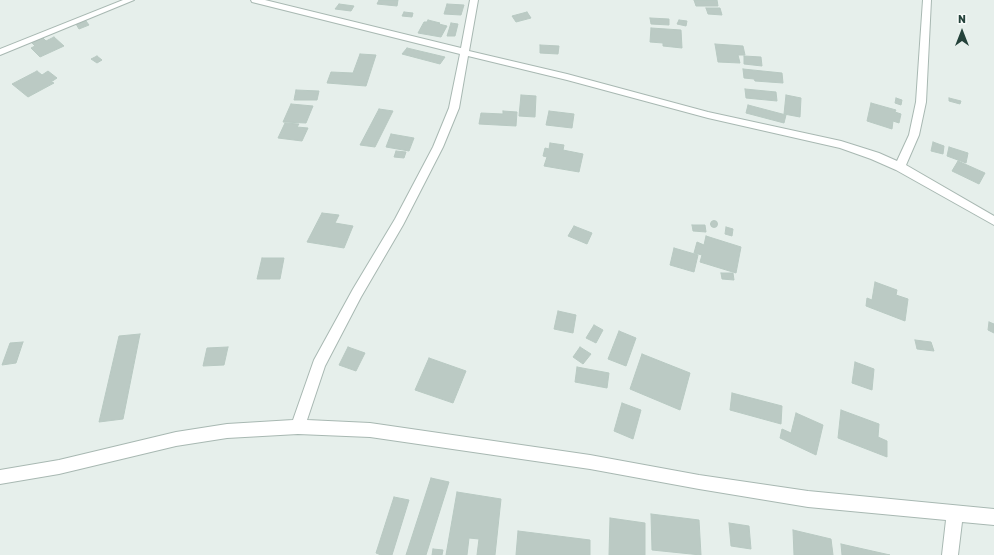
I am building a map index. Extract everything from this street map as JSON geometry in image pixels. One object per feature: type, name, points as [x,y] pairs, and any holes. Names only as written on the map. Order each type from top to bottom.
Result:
[{"type":"street","points":[[0,52],[130,0]]},
{"type":"street","points":[[255,0],[508,64],[567,77],[708,115],[840,146],[875,156],[900,166],[994,221]]},
{"type":"street","points":[[298,427],[319,364],[357,293],[402,216],[438,147],[454,108],[474,0]]},
{"type":"street","points":[[900,166],[914,135],[920,102],[927,0]]},
{"type":"street","points":[[0,477],[59,467],[176,439],[227,431],[298,427],[378,431],[582,461],[699,482],[808,498],[880,507],[994,517]]},
{"type":"street","points":[[950,555],[954,513]]},
{"type":"building","points":[[379,0],[398,0],[397,6],[377,4]]},
{"type":"building","points":[[694,0],[717,0],[718,6],[696,6]]},
{"type":"building","points":[[339,4],[354,6],[351,11],[335,9]]},
{"type":"building","points":[[447,4],[464,5],[461,15],[444,14]]},
{"type":"building","points":[[706,8],[720,8],[722,15],[708,14]]},
{"type":"building","points":[[404,12],[413,13],[412,17],[402,16]]},
{"type":"building","points":[[527,12],[531,18],[516,22],[512,16]]},
{"type":"building","points":[[650,18],[669,19],[669,25],[651,24]]},
{"type":"building","points":[[428,20],[447,26],[441,37],[418,33],[424,22],[427,22]]},
{"type":"building","points":[[679,20],[687,21],[686,26],[677,24]]},
{"type":"building","points":[[86,21],[89,25],[79,29],[76,24]]},
{"type":"building","points":[[451,23],[458,24],[455,36],[447,36]]},
{"type":"building","points":[[651,28],[681,30],[682,48],[663,46],[663,43],[650,42]]},
{"type":"building","points":[[54,37],[64,46],[40,57],[31,48],[35,46],[32,43],[43,38],[46,41]]},
{"type":"building","points":[[715,44],[743,46],[745,55],[738,55],[740,63],[718,62]]},
{"type":"building","points":[[540,45],[559,46],[558,54],[540,53]]},
{"type":"building","points":[[407,48],[445,57],[440,64],[402,54]]},
{"type":"building","points":[[360,54],[376,55],[366,86],[327,83],[331,72],[353,73]]},
{"type":"building","points":[[97,56],[102,60],[97,63],[91,59]]},
{"type":"building","points":[[744,56],[761,57],[762,66],[744,64]]},
{"type":"building","points":[[743,69],[782,73],[783,83],[755,81],[754,79],[744,78]]},
{"type":"building","points":[[37,71],[42,75],[48,71],[57,78],[51,82],[54,83],[28,97],[12,84]]},
{"type":"building","points":[[745,89],[776,92],[777,101],[746,98]]},
{"type":"building","points":[[296,90],[319,91],[317,100],[294,100]]},
{"type":"building","points":[[521,95],[536,96],[535,117],[519,116]]},
{"type":"building","points":[[786,95],[801,98],[800,117],[784,114]]},
{"type":"building","points":[[896,98],[902,100],[901,105],[895,103]]},
{"type":"building","points":[[949,98],[961,101],[960,104],[949,101]]},
{"type":"building","points":[[871,103],[896,110],[895,112],[901,114],[899,123],[893,121],[892,129],[867,121]]},
{"type":"building","points":[[291,104],[313,106],[306,123],[283,122]]},
{"type":"building","points":[[748,105],[786,115],[784,123],[746,113]]},
{"type":"building","points":[[379,109],[393,111],[375,147],[360,145]]},
{"type":"building","points":[[503,111],[517,112],[516,126],[479,124],[481,113],[503,114]]},
{"type":"building","points":[[549,111],[574,114],[572,128],[546,125]]},
{"type":"building","points":[[285,123],[299,124],[297,127],[308,128],[302,141],[278,138]]},
{"type":"building","points":[[391,134],[414,138],[409,151],[386,147]]},
{"type":"building","points":[[933,142],[944,146],[943,154],[931,151]]},
{"type":"building","points":[[550,143],[564,145],[563,150],[583,154],[579,172],[544,166],[547,157],[543,156],[545,148],[549,149]]},
{"type":"building","points":[[949,147],[968,153],[966,163],[947,156]]},
{"type":"building","points":[[396,151],[406,152],[404,158],[394,157]]},
{"type":"building","points":[[958,161],[985,173],[979,184],[952,171]]},
{"type":"building","points":[[322,213],[339,215],[335,223],[353,226],[344,248],[307,242]]},
{"type":"building","points":[[714,220],[717,221],[717,227],[714,228],[711,227],[710,224],[711,221]]},
{"type":"building","points":[[692,225],[705,225],[706,232],[693,231]]},
{"type":"building","points":[[574,226],[592,233],[587,244],[568,236]]},
{"type":"building","points":[[726,227],[733,229],[732,236],[725,234]]},
{"type":"building","points":[[706,236],[741,247],[736,273],[700,262],[702,255],[694,253],[697,242],[704,245]]},
{"type":"building","points":[[674,248],[698,255],[694,272],[670,265]]},
{"type":"building","points":[[262,258],[284,258],[280,279],[257,279]]},
{"type":"building","points":[[721,273],[733,273],[734,280],[722,279]]},
{"type":"building","points":[[875,282],[897,290],[896,295],[908,299],[905,321],[866,306],[867,298],[872,300]]},
{"type":"building","points":[[558,311],[576,315],[573,333],[554,329]]},
{"type":"building","points":[[989,322],[994,324],[994,333],[988,330]]},
{"type":"building","points":[[594,325],[603,330],[596,343],[586,338]]},
{"type":"building","points":[[619,331],[636,338],[626,366],[608,359]]},
{"type":"building","points":[[140,334],[123,419],[99,422],[119,336]]},
{"type":"building","points":[[915,340],[931,342],[934,351],[917,349]]},
{"type":"building","points":[[23,342],[16,363],[2,365],[10,343]]},
{"type":"building","points":[[228,347],[224,365],[203,366],[207,348]]},
{"type":"building","points":[[348,347],[365,353],[356,371],[339,365]]},
{"type":"building","points":[[580,347],[591,354],[583,364],[573,357]]},
{"type":"building","points":[[642,354],[690,373],[680,410],[630,389]]},
{"type":"building","points":[[429,358],[466,371],[453,403],[415,390]]},
{"type":"building","points":[[855,362],[874,369],[872,390],[852,383]]},
{"type":"building","points":[[577,367],[609,373],[607,388],[575,382]]},
{"type":"building","points":[[732,393],[782,406],[781,424],[730,410]]},
{"type":"building","points":[[622,403],[641,410],[633,439],[614,431]]},
{"type":"building","points":[[841,410],[879,424],[878,437],[887,441],[887,457],[838,438]]},
{"type":"building","points":[[796,413],[823,425],[816,455],[780,438],[782,429],[791,433]]},
{"type":"building","points":[[431,478],[449,482],[426,555],[406,555]]},
{"type":"building","points":[[457,492],[501,499],[495,555],[477,555],[479,539],[469,538],[467,555],[446,555]]},
{"type":"building","points":[[394,497],[409,500],[392,555],[381,555],[376,553]]},
{"type":"building","points":[[651,514],[699,520],[701,555],[652,550]]},
{"type":"building","points":[[610,518],[645,523],[645,555],[609,555]]},
{"type":"building","points":[[729,523],[749,526],[751,549],[731,546]]},
{"type":"building","points":[[793,530],[831,539],[833,555],[794,555]]},
{"type":"building","points":[[518,531],[590,540],[590,555],[516,555]]},
{"type":"building","points":[[841,544],[890,555],[842,555]]},
{"type":"building","points":[[433,549],[443,550],[442,555],[432,555]]}]
